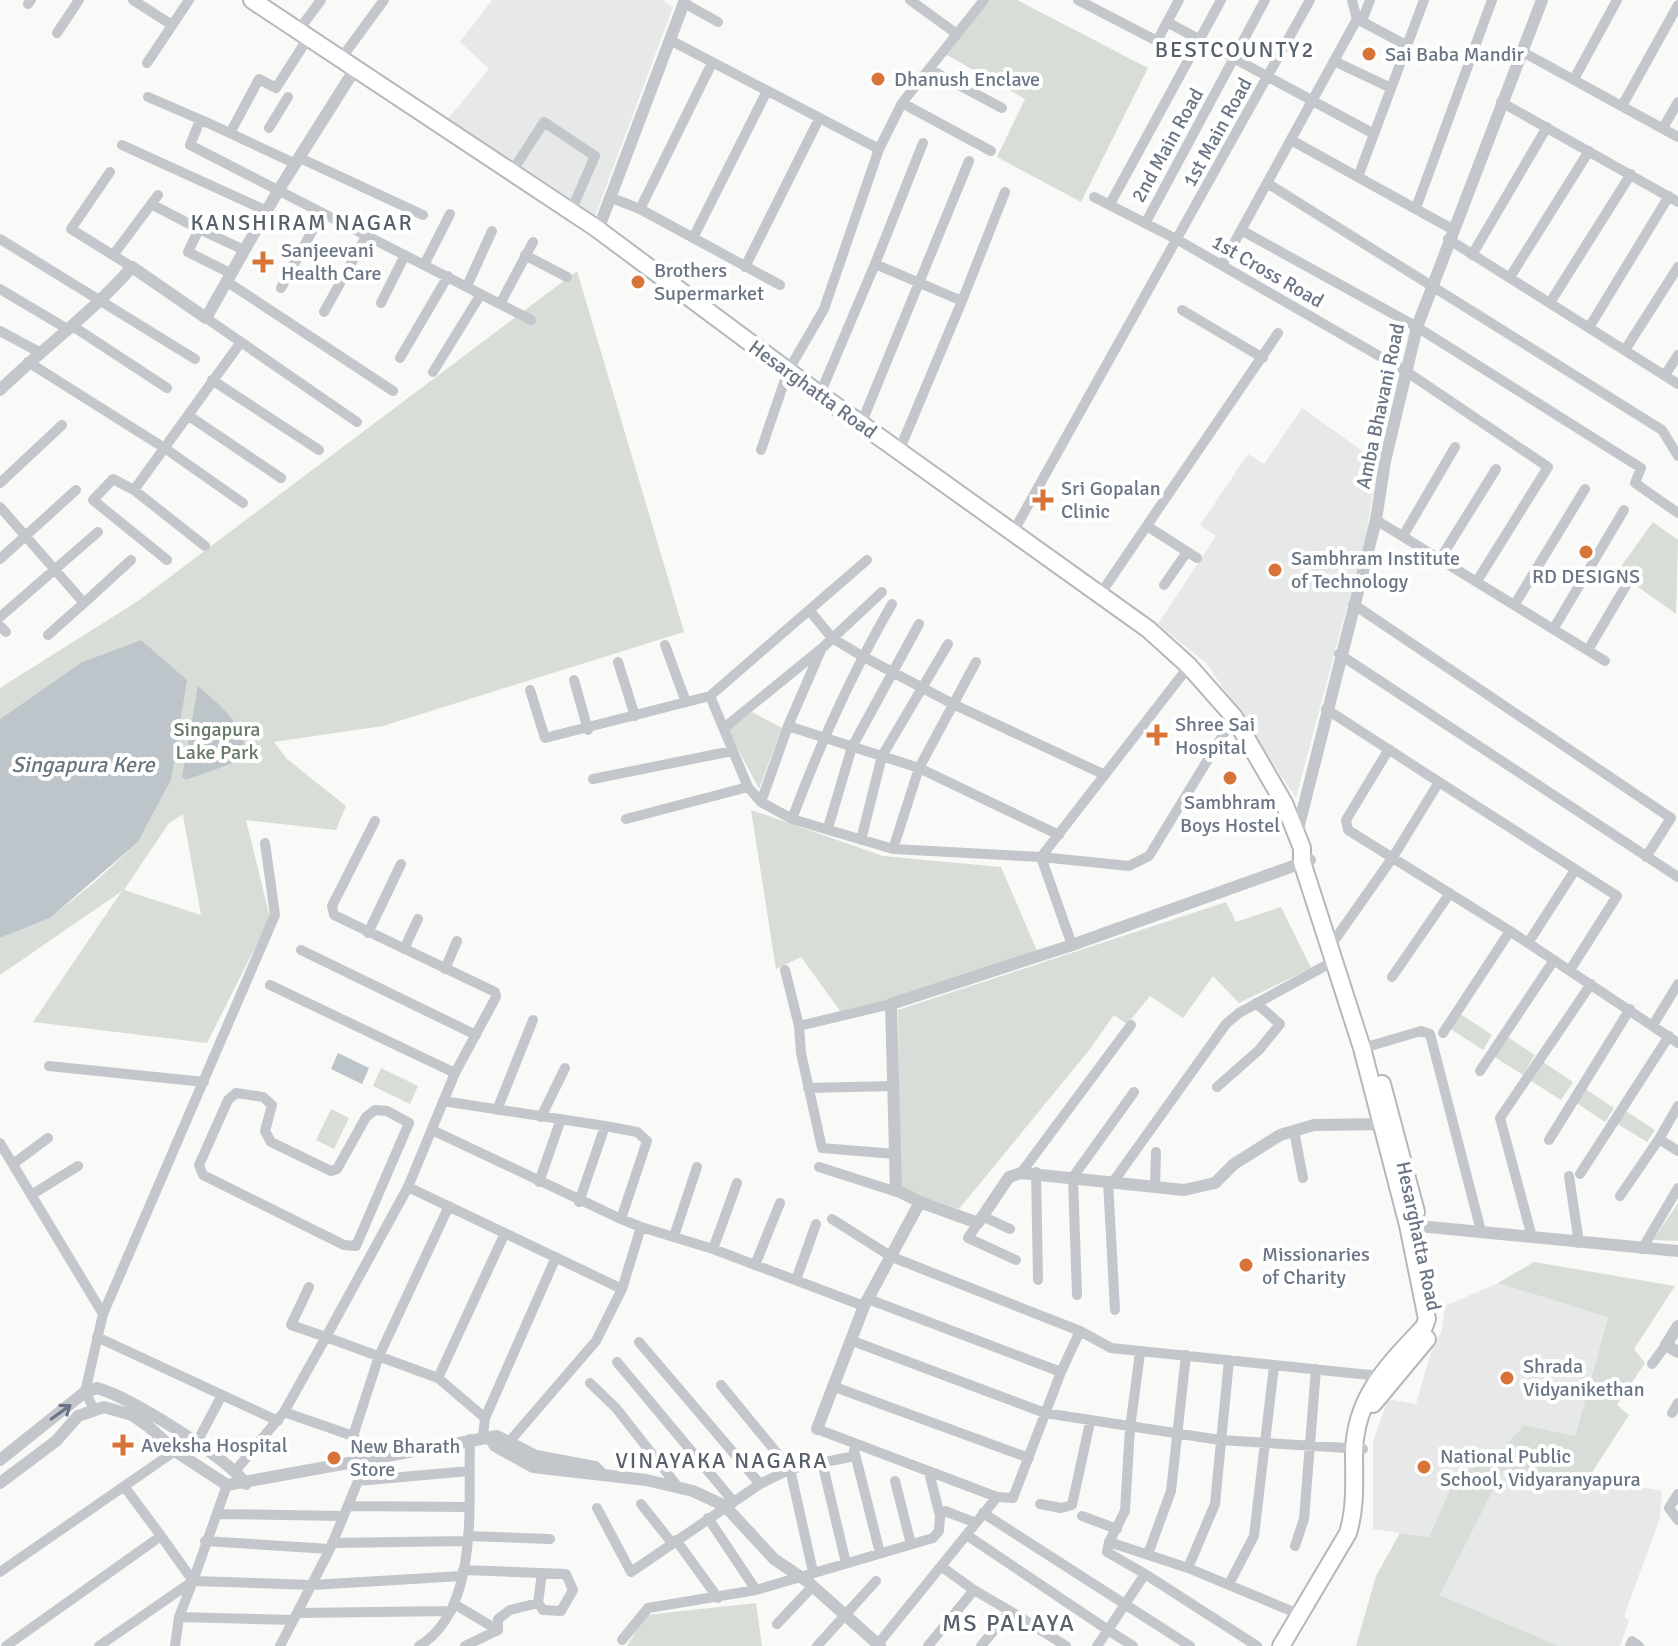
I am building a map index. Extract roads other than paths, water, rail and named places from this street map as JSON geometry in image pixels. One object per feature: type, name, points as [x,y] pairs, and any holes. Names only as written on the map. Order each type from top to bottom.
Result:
[{"type":"main road","name":"Hesarghatta Road","points":[[252,0],[571,211],[1012,534],[1101,593],[1189,666],[1234,717],[1284,803],[1303,851],[1370,1046],[1436,1304],[1435,1327],[1375,1399],[1359,1449],[1359,1532],[1292,1646]]},
{"type":"main road","name":"Hesarghatta Road","points":[[1332,939],[1334,961],[1388,1124]]},
{"type":"main road","name":"Hesarghatta Road","points":[[1281,1646],[1334,1560],[1352,1518],[1362,1406],[1379,1376],[1426,1323],[1414,1224]]},
{"type":"street","points":[[57,33],[79,0]]},
{"type":"street","points":[[133,0],[172,25]]},
{"type":"street","points":[[147,63],[189,0]]},
{"type":"street","points":[[276,88],[321,0]]},
{"type":"street","points":[[340,60],[384,0]]},
{"type":"street","points":[[910,0],[957,34]]},
{"type":"street","points":[[761,450],[788,371],[824,309],[879,149],[902,103],[984,0]]},
{"type":"street","points":[[1078,0],[1157,41],[1179,0]]},
{"type":"street","points":[[1110,204],[1221,0]]},
{"type":"street","name":"2nd Main Road","points":[[1146,222],[1265,0]]},
{"type":"street","name":"1st Main Road","points":[[1012,534],[1310,0]]},
{"type":"street","points":[[1352,0],[1359,20],[1406,45]]},
{"type":"street","points":[[1222,265],[1370,0]]},
{"type":"street","points":[[1358,177],[1424,0]]},
{"type":"street","points":[[1416,208],[1492,0]]},
{"type":"street","name":"Amba Bhavani Road","points":[[1303,851],[1326,709],[1376,520],[1417,327],[1429,287],[1542,0]]},
{"type":"street","points":[[1574,79],[1617,0]]},
{"type":"street","points":[[598,230],[685,1],[718,22]]},
{"type":"street","points":[[1622,106],[1678,5]]},
{"type":"street","points":[[1167,22],[1374,134]]},
{"type":"street","points":[[670,40],[879,149]]},
{"type":"street","points":[[1521,51],[1678,137]]},
{"type":"street","points":[[1334,61],[1391,88]]},
{"type":"street","points":[[640,209],[712,63]]},
{"type":"street","points":[[206,318],[278,191],[355,69]]},
{"type":"street","points":[[929,69],[1002,108]]},
{"type":"street","points":[[230,133],[259,79],[300,105]]},
{"type":"street","points":[[693,238],[767,91]]},
{"type":"street","points":[[148,97],[423,215]]},
{"type":"street","points":[[269,128],[288,97]]},
{"type":"street","points":[[1501,102],[1673,199],[1590,326]]},
{"type":"street","points":[[1663,128],[1678,102]]},
{"type":"street","points":[[902,103],[991,151]]},
{"type":"street","points":[[745,267],[819,119]]},
{"type":"street","points":[[206,122],[199,123],[190,147],[531,320]]},
{"type":"street","points":[[511,173],[544,122],[595,156],[571,211]]},
{"type":"street","points":[[1472,255],[1547,127]]},
{"type":"street","points":[[1291,140],[1416,208],[1472,255],[1551,301],[1678,384]]},
{"type":"street","points":[[820,394],[923,143]]},
{"type":"street","points":[[122,145],[267,211]]},
{"type":"street","points":[[1510,277],[1589,151]]},
{"type":"street","points":[[861,424],[969,161]]},
{"type":"street","points":[[110,172],[71,229],[114,254],[357,422]]},
{"type":"street","points":[[1551,301],[1631,174]]},
{"type":"street","points":[[1267,183],[1662,430],[1678,456]]},
{"type":"street","points":[[899,451],[1005,192]]},
{"type":"street","name":"1st Cross Road","points":[[1094,197],[1146,222],[1407,372],[1548,467],[1477,581]]},
{"type":"street","points":[[612,198],[640,209],[780,285]]},
{"type":"street","points":[[114,254],[155,200],[199,229],[244,250]]},
{"type":"street","points":[[281,288],[322,213]]},
{"type":"street","points":[[424,265],[450,214]]},
{"type":"street","points":[[199,229],[188,252],[393,391]]},
{"type":"street","points":[[1241,230],[1417,327],[1641,468],[1635,483],[1678,513]]},
{"type":"street","points":[[467,286],[492,231]]},
{"type":"street","points":[[324,312],[367,235]]},
{"type":"street","points":[[0,239],[195,359]]},
{"type":"street","points":[[500,304],[533,242]]},
{"type":"street","points":[[381,303],[405,255]]},
{"type":"street","points":[[525,255],[567,277]]},
{"type":"street","points":[[875,264],[962,301]]},
{"type":"street","points":[[0,389],[39,352],[100,303],[132,267]]},
{"type":"street","points":[[1625,350],[1678,267]]},
{"type":"street","points":[[400,358],[448,276]]},
{"type":"street","points":[[0,289],[72,328],[167,388]]},
{"type":"street","points":[[433,372],[481,294]]},
{"type":"street","points":[[1182,310],[1263,358]]},
{"type":"street","points":[[0,331],[39,352]]},
{"type":"street","points":[[1101,593],[1278,333]]},
{"type":"street","points":[[134,490],[241,342]]},
{"type":"street","points":[[1665,375],[1678,355]]},
{"type":"street","points":[[28,362],[166,449],[243,503]]},
{"type":"street","points":[[212,380],[319,450]]},
{"type":"street","points":[[189,416],[281,478]]},
{"type":"street","points":[[0,483],[62,425]]},
{"type":"street","points":[[1403,536],[1455,447]]},
{"type":"street","points":[[1440,559],[1496,469]]},
{"type":"street","points":[[167,560],[93,500],[115,479],[134,490],[205,546]]},
{"type":"street","points":[[1515,604],[1585,489]]},
{"type":"street","points":[[0,559],[76,490]]},
{"type":"street","points":[[0,507],[84,603]]},
{"type":"street","points":[[1554,628],[1624,510]]},
{"type":"street","points":[[1376,520],[1605,661]]},
{"type":"street","points":[[1147,526],[1192,555],[1164,585]]},
{"type":"street","points":[[0,617],[98,532]]},
{"type":"street","points":[[48,635],[131,560]]},
{"type":"street","points":[[530,690],[545,738],[588,730],[710,696],[867,560]]},
{"type":"street","points":[[1588,650],[1627,584]]},
{"type":"street","points":[[724,728],[821,649],[882,592]]},
{"type":"street","points":[[792,819],[823,737],[862,656],[892,604]]},
{"type":"street","points":[[1353,604],[1674,820],[1646,857]]},
{"type":"street","points":[[810,611],[832,638],[862,656],[922,689],[1105,775]]},
{"type":"street","points":[[828,828],[852,747],[919,624]]},
{"type":"street","points":[[861,840],[882,756],[948,644]]},
{"type":"street","points":[[665,645],[686,702]]},
{"type":"street","points":[[761,802],[788,726],[821,649]]},
{"type":"street","points":[[1339,654],[1678,877]]},
{"type":"street","points":[[618,662],[635,716]]},
{"type":"street","points":[[893,849],[919,768],[976,662]]},
{"type":"street","points":[[1041,857],[1189,666]]},
{"type":"street","points":[[574,680],[588,730]]},
{"type":"street","points":[[710,696],[748,787],[761,802],[792,819],[893,849],[1041,857],[1129,866],[1141,863],[1149,856],[1234,717]]},
{"type":"street","points":[[1326,709],[1617,896],[1570,970]]},
{"type":"street","points":[[788,726],[919,768],[1059,835]]},
{"type":"street","points":[[1389,749],[1345,826],[1630,1009],[1673,1040],[1575,1175],[1579,1243]]},
{"type":"street","points":[[593,779],[732,751]]},
{"type":"street","points":[[1332,939],[1393,857],[1439,782]]},
{"type":"street","points":[[626,819],[748,787]]},
{"type":"street","points":[[236,1470],[281,1417],[326,1337],[408,1187],[455,1073],[496,997],[495,992],[368,933],[331,910],[375,821]]},
{"type":"street","points":[[94,1409],[85,1392],[103,1314],[276,912],[265,843]]},
{"type":"street","points":[[799,1026],[891,1004],[1072,945],[1303,851]]},
{"type":"street","points":[[1041,857],[1072,945]]},
{"type":"street","points":[[368,933],[401,864]]},
{"type":"street","points":[[1528,943],[1575,870]]},
{"type":"street","points":[[1392,977],[1450,893]]},
{"type":"street","points":[[404,949],[418,919]]},
{"type":"street","points":[[1443,1033],[1510,931]]},
{"type":"street","points":[[445,969],[457,941]]},
{"type":"street","points":[[301,950],[476,1035]]},
{"type":"street","points":[[1480,1071],[1554,960]]},
{"type":"street","points":[[1115,1310],[1111,1182],[1226,1024],[1256,1003],[1334,961]]},
{"type":"street","points":[[785,970],[822,1148],[895,1154]]},
{"type":"street","points":[[1532,1237],[1500,1118],[1591,984]]},
{"type":"street","points":[[270,985],[455,1073]]},
{"type":"street","points":[[1653,1025],[1678,985]]},
{"type":"street","points":[[1217,1087],[1259,1050],[1280,1024],[1256,1003]]},
{"type":"street","points":[[891,1004],[897,1192]]},
{"type":"street","points":[[1549,1140],[1630,1009]]},
{"type":"street","points":[[497,1110],[533,1020]]},
{"type":"street","points":[[1021,1173],[1131,1025]]},
{"type":"street","points":[[1370,1046],[1421,1031],[1430,1034],[1481,1231]]},
{"type":"street","points":[[49,1066],[204,1082]]},
{"type":"street","points":[[541,1117],[565,1068]]},
{"type":"street","points":[[808,1088],[893,1086]]},
{"type":"street","points":[[1077,1295],[1073,1177],[1134,1092]]},
{"type":"street","points":[[236,1093],[269,1101],[273,1114],[266,1137],[322,1169],[337,1169],[366,1117],[375,1110],[387,1111],[409,1123],[393,1163],[359,1240],[352,1247],[203,1175],[199,1170],[222,1112],[236,1093]]},
{"type":"street","points":[[443,1101],[637,1132],[647,1141],[621,1219]]},
{"type":"street","points":[[1620,1196],[1678,1106]]},
{"type":"street","points":[[539,1182],[561,1119]]},
{"type":"street","points":[[1016,1260],[968,1236],[1009,1177],[1036,1172],[1184,1190],[1215,1183],[1234,1164],[1280,1135],[1314,1125],[1388,1124]]},
{"type":"street","points":[[579,1202],[605,1126]]},
{"type":"street","points":[[432,1130],[579,1202],[641,1227],[713,1249],[1061,1372]]},
{"type":"street","points":[[1294,1131],[1303,1178]]},
{"type":"street","points":[[13,1164],[48,1138]]},
{"type":"street","points":[[1659,1139],[1678,1151]]},
{"type":"street","points":[[0,1143],[103,1314]]},
{"type":"street","points":[[400,1147],[420,1156]]},
{"type":"street","points":[[1155,1187],[1156,1152]]},
{"type":"street","points":[[393,1163],[414,1171]]},
{"type":"street","points":[[31,1195],[78,1166]]},
{"type":"street","points":[[674,1236],[697,1167]]},
{"type":"street","points":[[819,1167],[1010,1229]]},
{"type":"street","points":[[1036,1172],[1038,1280]]},
{"type":"street","points":[[713,1249],[737,1183]]},
{"type":"street","points":[[408,1187],[622,1289]]},
{"type":"street","points":[[1642,1249],[1678,1188]]},
{"type":"street","points":[[920,1202],[866,1303],[817,1429],[997,1497],[1013,1498],[1080,1331]]},
{"type":"street","points":[[755,1265],[780,1203]]},
{"type":"street","points":[[353,1436],[379,1356],[449,1206]]},
{"type":"street","points":[[832,1219],[892,1257],[1080,1331],[1106,1346],[1140,1353],[1186,1355],[1379,1376]]},
{"type":"street","points":[[796,1280],[816,1224]]},
{"type":"street","points":[[1414,1224],[1678,1251]]},
{"type":"street","points":[[509,1442],[596,1341],[622,1289],[641,1227]]},
{"type":"street","points":[[438,1378],[505,1233]]},
{"type":"street","points":[[419,1646],[437,1642],[453,1607],[468,1539],[469,1471],[485,1418],[556,1257]]},
{"type":"street","points":[[309,1287],[291,1325],[438,1378],[485,1418]]},
{"type":"street","points":[[1652,1364],[1678,1326]]},
{"type":"street","points":[[97,1337],[222,1395],[281,1417],[353,1436],[371,1456]]},
{"type":"street","points":[[850,1340],[1045,1413],[1130,1428],[1263,1445],[1359,1449]]},
{"type":"street","points":[[639,1342],[760,1484]]},
{"type":"street","points":[[1666,1345],[1678,1352]]},
{"type":"street","points":[[1140,1353],[1130,1428],[1125,1511],[1107,1552],[1257,1646]]},
{"type":"street","points":[[1148,1554],[1171,1491],[1186,1355]]},
{"type":"street","points":[[1188,1568],[1215,1504],[1229,1360]]},
{"type":"street","points":[[617,1362],[774,1559],[813,1586],[878,1645],[997,1497]]},
{"type":"street","points":[[1229,1584],[1254,1536],[1274,1366]]},
{"type":"street","points":[[1295,1546],[1304,1519],[1316,1369]]},
{"type":"street","points":[[590,1383],[616,1408],[678,1487]]},
{"type":"street","points":[[721,1385],[790,1469],[813,1572]]},
{"type":"street","points":[[832,1386],[1029,1458]]},
{"type":"street","points":[[0,1460],[85,1392],[97,1388],[108,1391],[196,1444],[236,1470],[246,1484]]},
{"type":"street","points":[[196,1444],[222,1395]]},
{"type":"street","points":[[0,1483],[56,1441],[78,1416],[104,1407],[132,1415],[175,1451],[227,1485],[246,1484],[371,1456],[497,1436],[535,1461]]},
{"type":"street","points":[[1040,1504],[1061,1508],[1072,1505],[1090,1422]]},
{"type":"street","points":[[481,1438],[535,1461],[594,1476],[601,1473],[678,1487],[729,1504]]},
{"type":"street","points":[[853,1442],[880,1553]]},
{"type":"street","points":[[0,1572],[175,1451]]},
{"type":"street","points":[[280,1646],[331,1546],[371,1456]]},
{"type":"street","points":[[597,1508],[629,1572],[760,1484],[790,1469],[855,1456]]},
{"type":"street","points":[[822,1462],[846,1563]]},
{"type":"street","points":[[358,1481],[469,1471]]},
{"type":"street","points":[[622,1640],[648,1608],[756,1590],[936,1537],[940,1516],[929,1472]]},
{"type":"street","points":[[895,1481],[911,1544]]},
{"type":"street","points":[[175,1646],[179,1617],[227,1485]]},
{"type":"street","points":[[124,1486],[193,1581]]},
{"type":"street","points":[[1678,1494],[1669,1508],[1678,1520]]},
{"type":"street","points":[[641,1504],[718,1598]]},
{"type":"street","points":[[217,1514],[468,1507]]},
{"type":"street","points":[[940,1516],[945,1511],[976,1523]]},
{"type":"street","points":[[983,1513],[1189,1646]]},
{"type":"street","points":[[1082,1516],[1117,1529]]},
{"type":"street","points":[[708,1518],[756,1590]]},
{"type":"street","points":[[6,1646],[161,1536]]},
{"type":"street","points":[[968,1536],[1133,1646]]},
{"type":"street","points":[[205,1541],[331,1546],[468,1539],[550,1539]]},
{"type":"street","points":[[1109,1542],[1188,1568],[1301,1615]]},
{"type":"street","points":[[942,1567],[1066,1646]]},
{"type":"street","points":[[99,1646],[193,1581],[312,1585],[462,1573],[542,1573],[568,1575],[573,1590],[561,1611],[543,1610],[538,1603],[542,1573]]},
{"type":"street","points":[[1097,1646],[1145,1574]]},
{"type":"street","points":[[817,1646],[876,1581]]},
{"type":"street","points":[[777,1624],[813,1586]]},
{"type":"street","points":[[928,1646],[974,1590]]},
{"type":"street","points":[[498,1630],[498,1619],[510,1610],[538,1603]]},
{"type":"street","points":[[179,1617],[295,1617],[453,1607],[498,1630]]},
{"type":"street","points":[[981,1646],[1010,1611]]},
{"type":"street","points":[[465,1646],[498,1630]]},
{"type":"water","name":"Singapura Kere","points":[[141,640],[187,680],[171,780],[138,842],[50,918],[0,938],[0,719],[82,662]]},
{"type":"water","points":[[198,686],[238,727],[245,748],[244,759],[186,780],[182,777]]},
{"type":"water","points":[[338,1053],[369,1068],[362,1084],[331,1069]]},
{"type":"place","name":"Sai Baba Mandir","points":[[1369,54]]},
{"type":"place","name":"Dhanush Enclave","points":[[878,79]]},
{"type":"place","name":"Sanjeevani Health Care","points":[[263,262]]},
{"type":"place","name":"Brothers Supermarket","points":[[638,282]]},
{"type":"place","name":"Sri Gopalan Clinic","points":[[1043,500]]},
{"type":"place","name":"RD DESIGNS","points":[[1586,552]]},
{"type":"place","name":"Sambhram Institute of Technology","points":[[1275,570]]},
{"type":"place","name":"Shree Sai Hospital","points":[[1157,735]]},
{"type":"place","name":"Sambhram Boys Hostel","points":[[1230,778]]},
{"type":"place","name":"Missionaries of Charity","points":[[1246,1265]]},
{"type":"place","name":"Shrada Vidyanikethan","points":[[1507,1378]]},
{"type":"place","name":"Aveksha Hospital","points":[[123,1445]]},
{"type":"place","name":"New Bharath Store","points":[[334,1458]]},
{"type":"place","name":"National Public School, Vidyaranyapura","points":[[1424,1467]]},
{"type":"district","name":"BESTCOUNTY2","points":[[1235,49]]},
{"type":"district","name":"KANSHIRAM NAGAR","points":[[302,222]]},
{"type":"district","name":"VINAYAKA NAGARA","points":[[722,1460]]},
{"type":"district","name":"MS PALAYA","points":[[1009,1623]]},
{"type":"park label","name":"Singapura Lake Park","points":[[217,740]]}]
